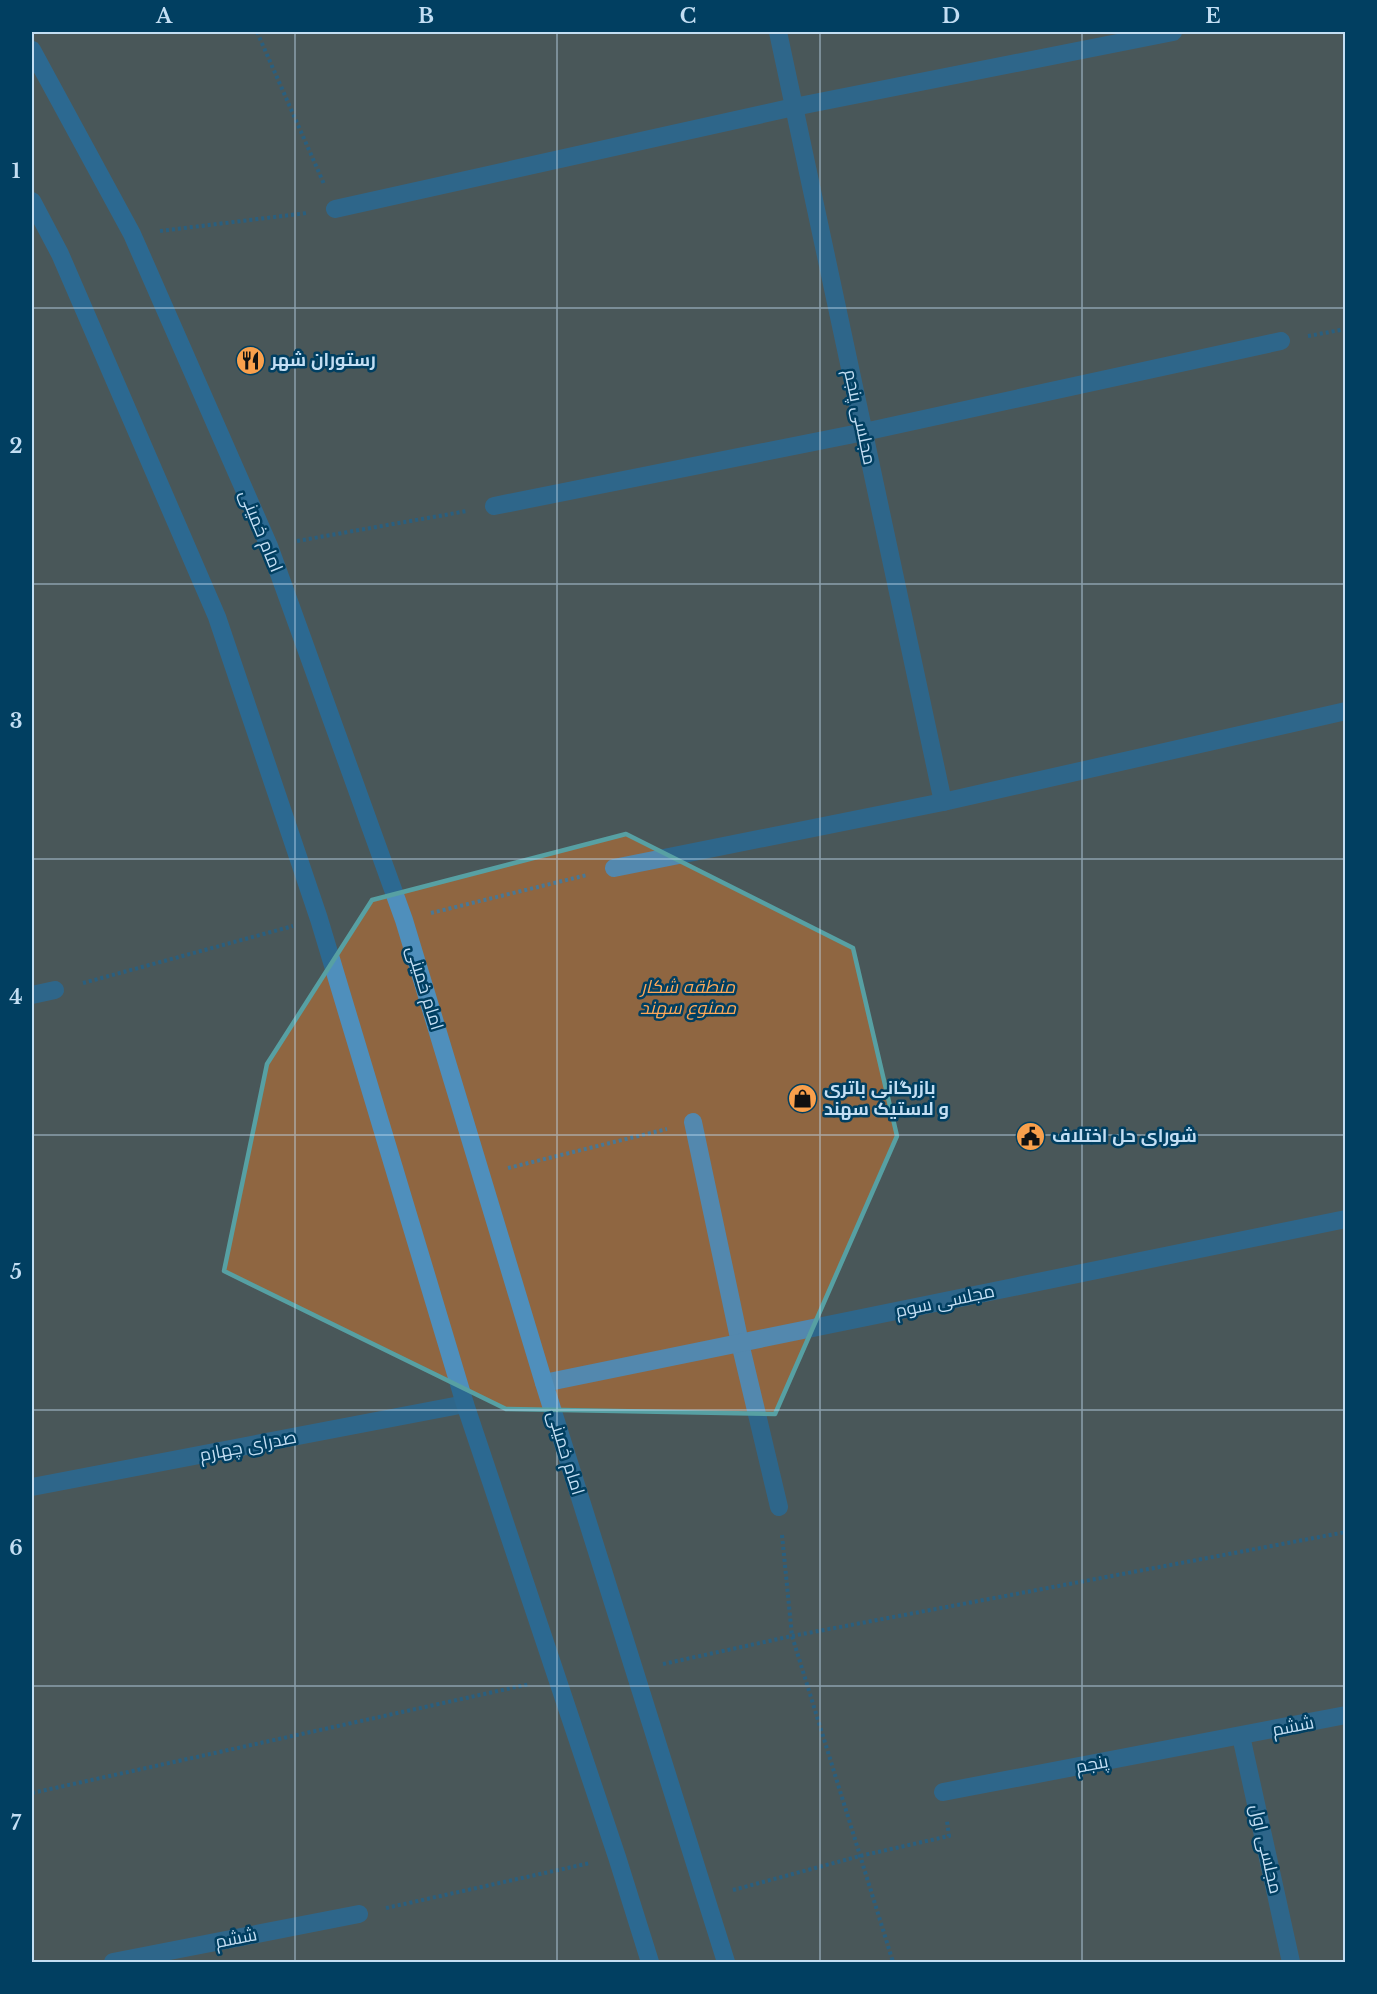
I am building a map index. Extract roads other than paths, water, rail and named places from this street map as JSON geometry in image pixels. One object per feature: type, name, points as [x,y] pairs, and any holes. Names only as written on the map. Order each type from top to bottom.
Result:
[{"type":"main road","name":"امام خمینی","points":[[32,50],[132,234],[269,546],[404,920],[544,1383],[726,1962]]},
{"type":"main road","points":[[32,201],[60,254],[217,617],[319,918],[465,1404],[650,1962]]},
{"type":"street","name":"مجلسی پنجم","points":[[778,32],[943,802]]},
{"type":"street","points":[[335,209],[794,107],[1173,32]]},
{"type":"street","points":[[494,506],[864,432],[1281,340]]},
{"type":"street","points":[[614,868],[943,802],[1346,711]]},
{"type":"street","points":[[32,995],[55,990]]},
{"type":"street","points":[[693,1122],[740,1343],[779,1507]]},
{"type":"street","name":"مجلسی سوم","points":[[544,1383],[1346,1219]]},
{"type":"street","name":"صدرای چهارم","points":[[32,1487],[465,1404]]},
{"type":"street","name":"ششم","points":[[1241,1736],[1346,1715]]},
{"type":"street","name":"پنجم","points":[[943,1792],[1241,1736]]},
{"type":"street","name":"مجلسی اول","points":[[1241,1736],[1291,1962]]},
{"type":"street","name":"ششم","points":[[113,1962],[359,1914]]},
{"type":"place","name":"رستوران شهر","points":[[250,360]]},
{"type":"place","name":"بازرگانی باتری و لاستیک سهند","points":[[803,1098]]},
{"type":"place","name":"شورای حل اختلاف","points":[[1031,1136]]},
{"type":"park label","name":"منطقه شکار ممنوع سهند","points":[[688,997]]}]
